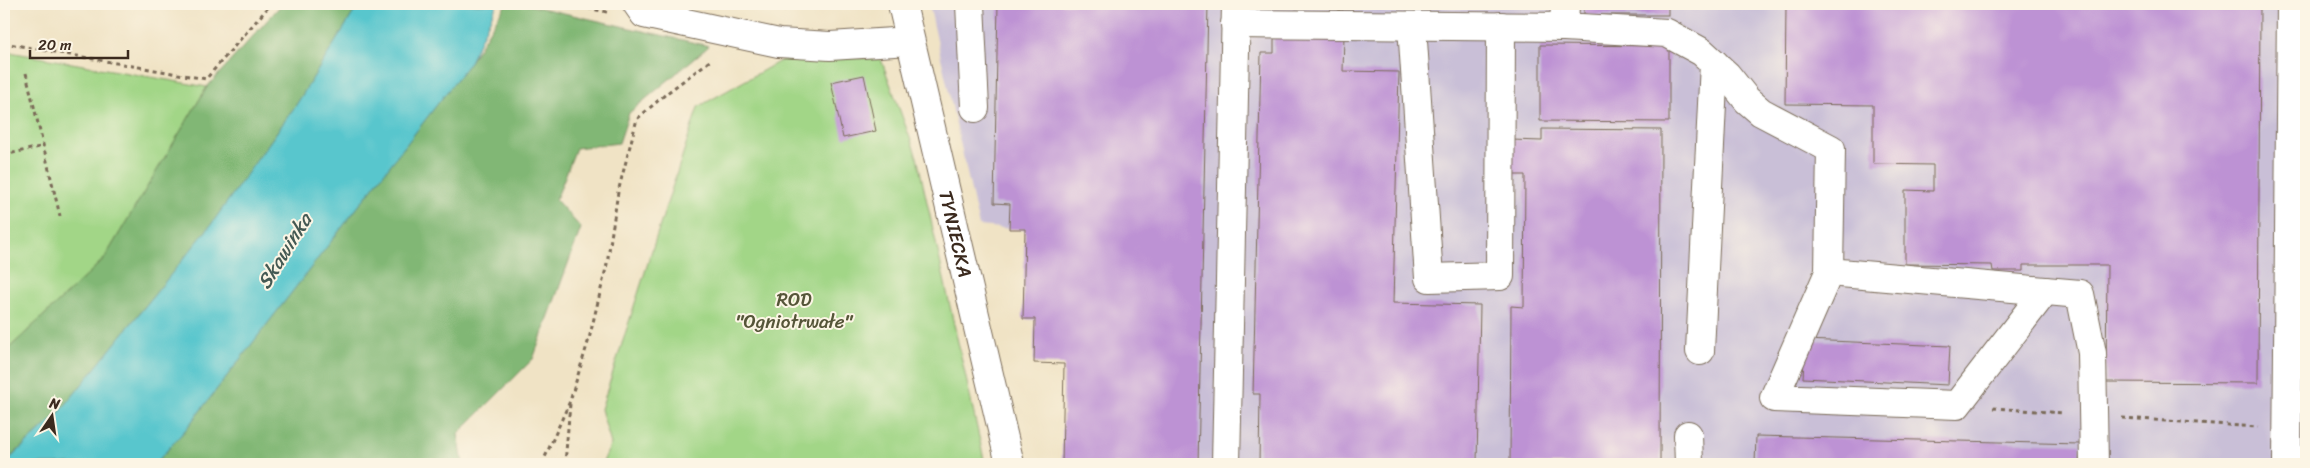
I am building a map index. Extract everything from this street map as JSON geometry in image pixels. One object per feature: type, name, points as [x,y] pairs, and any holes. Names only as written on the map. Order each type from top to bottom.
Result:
[{"type":"street","name":"TYNIECKA","points":[[902,4],[1010,464]]},
{"type":"street","points":[[970,4],[975,108]]},
{"type":"street","points":[[2287,464],[2291,4]]},
{"type":"street","points":[[640,9],[747,36],[779,42],[830,46],[910,40]]},
{"type":"street","points":[[1226,464],[1235,14],[1426,18],[1501,26],[1564,15],[1667,33],[1702,52],[1761,112],[1831,149],[1829,272],[1774,398],[1957,405],[2046,291]]},
{"type":"street","points":[[1426,18],[1429,278],[1500,276],[1501,26]]},
{"type":"street","points":[[1700,351],[1714,63]]},
{"type":"street","points":[[1829,272],[2080,294],[2092,353],[2094,464]]},
{"type":"street","points":[[1688,435],[1689,464]]},
{"type":"path","points":[[4,43],[206,80],[270,4]]},
{"type":"path","points":[[564,4],[632,16],[640,9]]},
{"type":"path","points":[[542,464],[570,401],[589,339],[607,264],[618,192],[637,119],[701,67],[747,36]]},
{"type":"path","points":[[26,73],[60,216]]},
{"type":"path","points":[[4,155],[44,146]]},
{"type":"path","points":[[565,464],[570,401]]},
{"type":"shaded area","points":[[929,4],[2306,4],[2306,464],[1062,464],[1064,364],[1034,363],[1035,320],[1023,319],[1025,230],[979,226]]},
{"type":"green space","points":[[282,4],[359,4],[296,105],[210,226],[58,414],[4,463],[4,353],[104,259],[207,87]]},
{"type":"green space","points":[[506,4],[524,4],[709,46],[629,113],[619,143],[576,148],[556,200],[581,228],[533,359],[458,434],[463,464],[155,464],[186,429],[470,62]]},
{"type":"green space","points":[[4,51],[207,87],[104,259],[4,353]]},
{"type":"green space","name":"ROD \"Ogniotrwałe\"","points":[[789,56],[881,59],[917,157],[985,464],[602,464],[611,444],[601,409],[698,107]]},
{"type":"water","name":"Skawinka","points":[[359,4],[497,4],[470,62],[186,429],[155,464],[4,464],[58,414],[210,226],[296,105]]},
{"type":"building","points":[[781,4],[811,4],[811,5],[783,11]]},
{"type":"building","points":[[998,4],[1208,4],[1198,464],[1062,464],[1064,364],[1034,363],[1035,319],[1023,319],[1025,229],[1009,229],[1010,204],[994,203]]},
{"type":"building","points":[[1584,4],[1668,4],[1668,15],[1584,15]]},
{"type":"building","points":[[1786,4],[2260,4],[2258,383],[2106,382],[2107,265],[2023,265],[2023,271],[1993,271],[1992,265],[1905,264],[1905,190],[1933,191],[1933,165],[1873,164],[1873,105],[1785,104]]},
{"type":"building","points":[[1274,35],[1344,36],[1343,71],[1399,72],[1393,303],[1480,305],[1477,464],[1259,464],[1260,394],[1253,394],[1261,53],[1274,53]]},
{"type":"building","points":[[1540,45],[1669,46],[1669,122],[1540,121]]},
{"type":"building","points":[[864,75],[876,131],[843,138],[831,82]]},
{"type":"building","points":[[1542,129],[1661,130],[1660,464],[1510,464],[1511,306],[1524,307],[1525,175],[1511,175],[1511,140],[1542,141]]},
{"type":"building","points":[[1805,340],[1950,346],[1948,385],[1803,378]]},
{"type":"building","points":[[1756,436],[2080,444],[2079,464],[1755,464]]}]
